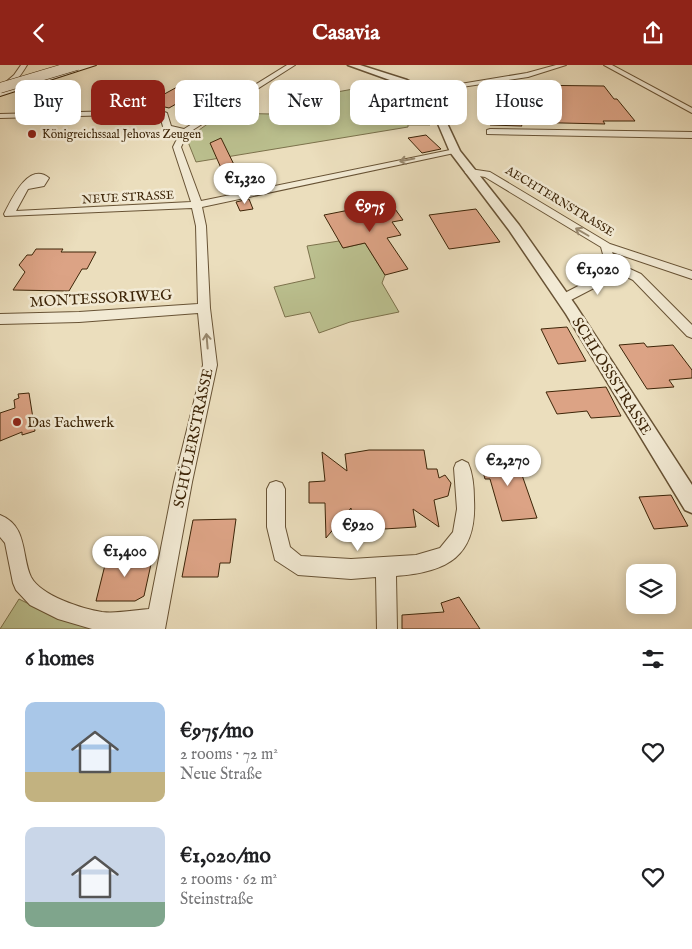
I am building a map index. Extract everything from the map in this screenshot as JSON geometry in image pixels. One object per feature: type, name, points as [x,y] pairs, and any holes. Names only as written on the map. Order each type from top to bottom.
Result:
[{"type":"main road","points":[[2,89],[77,65]]},
{"type":"main road","points":[[2,89],[91,65]]},
{"type":"street","points":[[2,89],[17,76],[24,65]]},
{"type":"street","points":[[0,116],[159,112],[164,115],[167,128],[185,132],[292,65]]},
{"type":"street","name":"SCHLOSSSTRASSE","points":[[352,65],[399,80]]},
{"type":"street","points":[[467,84],[528,75],[563,65]]},
{"type":"street","points":[[607,65],[692,111]]},
{"type":"street","name":"SCHLOSSSTRASSE","points":[[445,125],[456,152],[514,228],[563,299],[692,503]]},
{"type":"street","name":"SCHÜLERSTRASSE","points":[[156,624],[179,500],[210,365],[204,308],[201,226],[197,205],[177,147],[185,132]]},
{"type":"street","points":[[490,132],[692,135]]},
{"type":"street","name":"NEUE STRASSE","points":[[25,186],[9,214],[165,208],[197,205],[407,160],[456,152]]},
{"type":"street","name":"AECHTERNSTRASSE","points":[[470,172],[487,174],[606,246],[692,275]]},
{"type":"street","points":[[606,246],[607,255],[612,265],[637,277],[692,333]]},
{"type":"street","points":[[563,299],[620,270]]},
{"type":"street","name":"MONTESSORIWEG","points":[[0,319],[79,317],[204,308]]},
{"type":"street","points":[[276,489],[276,527],[282,553],[298,565],[351,569],[386,567],[433,561],[452,550],[466,526],[467,499],[462,468]]},
{"type":"street","points":[[0,523],[12,538],[23,583],[37,598],[58,609],[103,622],[156,624]]},
{"type":"street","points":[[386,567],[387,629]]},
{"type":"green space","points":[[350,90],[350,125],[408,125],[408,127],[196,162],[188,142],[192,135],[206,125],[259,125],[259,114],[269,114],[269,125],[340,125],[340,91]]},
{"type":"green space","points":[[339,241],[343,248],[365,243],[385,275],[382,283],[399,312],[350,322],[319,333],[310,312],[285,317],[274,287],[315,278],[307,246]]},
{"type":"green space","points":[[19,599],[55,617],[92,626],[91,629],[0,629]]},
{"type":"building","points":[[562,86],[604,86],[635,121],[603,121],[605,124],[562,123]]},
{"type":"building","points":[[175,88],[175,105],[169,108],[165,107],[165,94]]},
{"type":"building","points":[[490,125],[522,125],[522,126]]},
{"type":"building","points":[[426,135],[441,149],[422,153],[408,138]]},
{"type":"building","points":[[221,138],[245,190],[232,193],[210,143]]},
{"type":"building","points":[[249,199],[253,209],[240,211],[236,202]]},
{"type":"building","points":[[390,202],[403,220],[392,222],[401,235],[387,238],[408,269],[385,275],[365,243],[343,248],[324,215]]},
{"type":"building","points":[[476,209],[500,242],[449,249],[429,215]]},
{"type":"building","points":[[36,249],[63,249],[61,252],[96,252],[87,269],[82,269],[69,291],[13,290],[25,272],[19,265],[27,255],[32,255]]},
{"type":"building","points":[[567,327],[586,361],[558,364],[541,329]]},
{"type":"building","points":[[644,343],[647,347],[673,345],[692,370],[692,378],[669,380],[674,387],[647,389],[619,345]]},
{"type":"building","points":[[606,387],[621,416],[591,418],[587,411],[557,414],[546,392]]},
{"type":"building","name":"Das Fachwerk","points":[[29,393],[35,431],[22,435],[22,432],[0,441],[0,413],[15,408],[14,400],[19,398],[18,394]]},
{"type":"building","points":[[369,450],[424,450],[427,469],[437,469],[439,478],[445,475],[451,483],[448,496],[434,500],[439,527],[413,509],[416,527],[352,531],[351,508],[326,538],[325,503],[309,503],[309,482],[325,481],[322,452],[347,471],[345,454]]},
{"type":"building","points":[[515,455],[537,518],[502,521],[490,479],[485,479],[479,457]]},
{"type":"building","points":[[671,495],[688,526],[654,529],[639,497]]},
{"type":"building","points":[[236,519],[230,563],[220,563],[218,577],[182,577],[193,520]]},
{"type":"building","points":[[153,555],[144,596],[135,601],[96,601],[107,557]]},
{"type":"building","points":[[459,597],[480,629],[402,629],[402,615],[444,612],[441,603]]},
{"type":"place","name":"Königreichssaal Jehovas Zeugen","points":[[32,134]]},
{"type":"place","name":"Das Fachwerk","points":[[17,422]]}]
